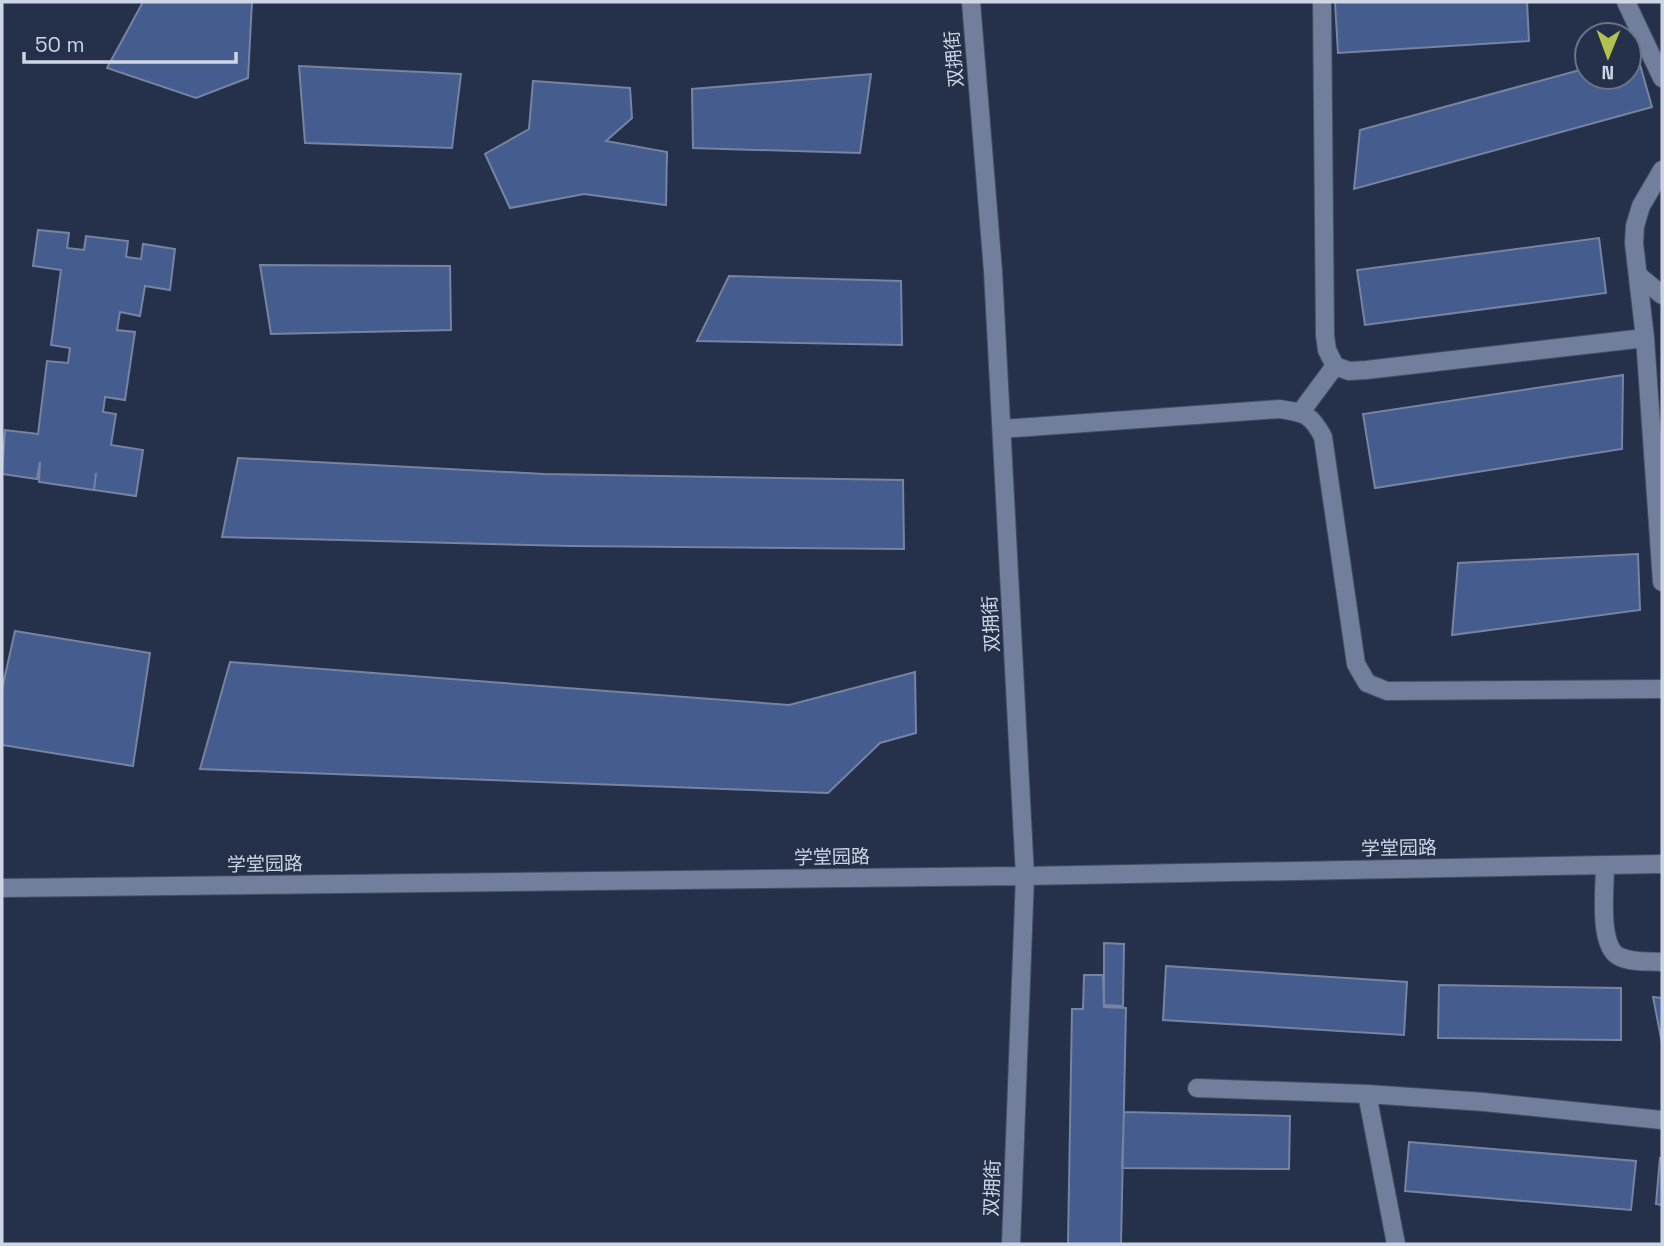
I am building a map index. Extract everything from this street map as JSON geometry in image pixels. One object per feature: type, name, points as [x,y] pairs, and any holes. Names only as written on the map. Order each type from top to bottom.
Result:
[{"type":"street","name":"双拥街","points":[[971,2],[993,271],[1025,876],[1011,1244]]},
{"type":"street","points":[[1322,2],[1325,335],[1335,366],[1349,371],[1366,370],[1645,338]]},
{"type":"street","points":[[1626,2],[1662,78]]},
{"type":"street","points":[[1662,170],[1641,206],[1634,226],[1645,338],[1662,582]]},
{"type":"street","points":[[1639,276],[1662,296]]},
{"type":"street","points":[[1300,412],[1335,366]]},
{"type":"street","points":[[1002,429],[1280,409],[1300,412],[1315,421],[1323,437],[1356,664],[1367,683],[1387,691],[1662,688]]},
{"type":"street","name":"学堂园路","points":[[2,888],[1025,876],[1662,864]]},
{"type":"street","points":[[1605,865],[1605,933],[1612,951],[1633,961],[1662,962]]},
{"type":"street","points":[[1197,1088],[1367,1094],[1484,1102],[1662,1120]]},
{"type":"street","points":[[1367,1094],[1396,1244]]},
{"type":"building","points":[[143,2],[252,2],[248,78],[196,98],[107,68]]},
{"type":"building","points":[[1335,2],[1527,2],[1529,41],[1338,53]]},
{"type":"building","points":[[299,66],[461,74],[452,148],[305,143]]},
{"type":"building","points":[[1573,72],[1573,91],[1643,91],[1643,75],[1652,107],[1354,189],[1360,130]]},
{"type":"building","points":[[871,74],[860,153],[693,148],[692,89]]},
{"type":"building","points":[[533,81],[630,88],[632,118],[606,141],[667,152],[666,205],[584,194],[510,208],[485,154],[529,129]]},
{"type":"building","points":[[38,230],[69,233],[67,248],[84,250],[86,236],[128,241],[126,257],[141,259],[143,244],[175,249],[170,290],[145,286],[140,316],[120,312],[117,330],[135,332],[125,400],[105,397],[103,412],[116,414],[111,445],[143,450],[136,496],[39,482],[40,462],[37,479],[2,474],[5,430],[38,434],[47,361],[68,363],[70,348],[51,345],[61,270],[33,266]]},
{"type":"building","points":[[1599,238],[1606,293],[1365,325],[1357,270]]},
{"type":"building","points":[[260,265],[450,266],[451,330],[271,334]]},
{"type":"building","points":[[729,276],[901,281],[902,345],[697,341]]},
{"type":"building","points":[[1623,375],[1622,449],[1375,488],[1363,414]]},
{"type":"building","points":[[238,458],[544,474],[903,480],[904,549],[571,546],[222,537]]},
{"type":"building","points":[[1638,554],[1640,610],[1452,635],[1458,563]]},
{"type":"building","points":[[15,631],[150,653],[133,766],[2,745],[2,689]]},
{"type":"building","points":[[230,662],[789,705],[915,672],[916,733],[880,743],[828,793],[200,769]]},
{"type":"building","points":[[1104,943],[1124,944],[1123,1006],[1104,1005]]},
{"type":"building","points":[[1166,966],[1407,982],[1404,1035],[1163,1020]]},
{"type":"building","points":[[1084,975],[1103,975],[1104,1007],[1126,1008],[1121,1244],[1068,1244],[1072,1009],[1083,1009]]},
{"type":"building","points":[[1439,985],[1621,988],[1621,1040],[1438,1038]]},
{"type":"building","points":[[1653,997],[1662,998],[1662,1043]]},
{"type":"building","points":[[1124,1112],[1290,1116],[1289,1169],[1122,1168]]},
{"type":"building","points":[[1409,1142],[1636,1161],[1631,1210],[1405,1191]]},
{"type":"building","points":[[1662,1158],[1662,1205],[1656,1204]]}]
